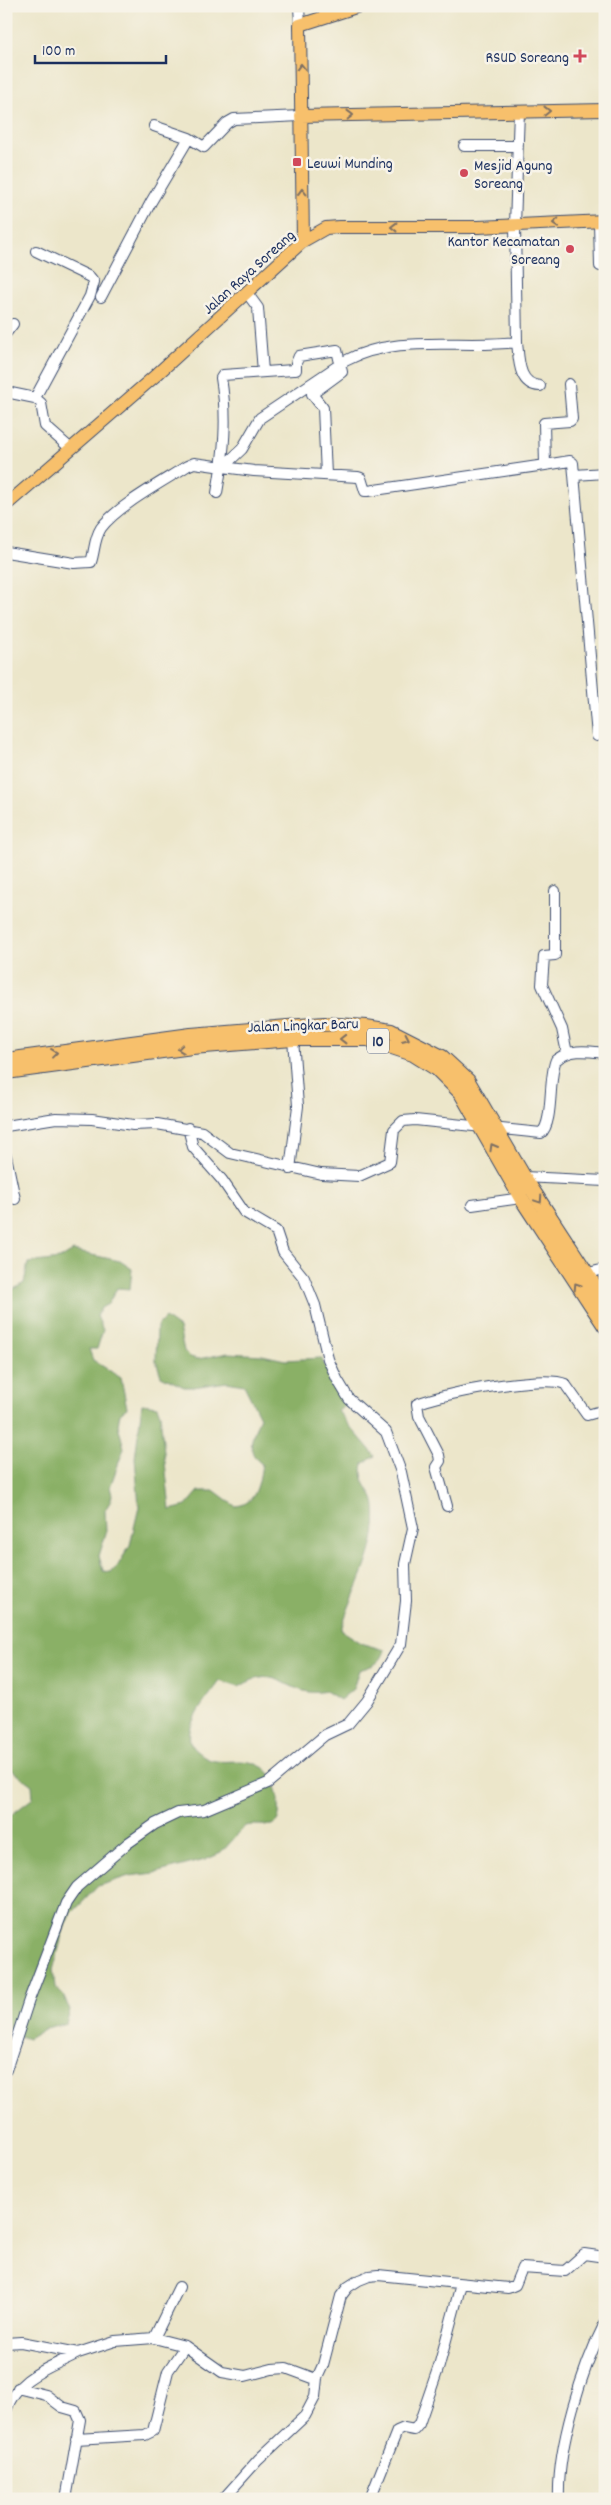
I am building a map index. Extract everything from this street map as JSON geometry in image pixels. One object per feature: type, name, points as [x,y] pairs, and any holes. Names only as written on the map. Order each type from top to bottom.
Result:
[{"type":"highway","name":"Jalan Lingkar Baru","points":[[6,1060],[192,1035],[324,1024],[366,1026],[391,1032],[442,1057],[468,1081],[524,1177],[605,1301]]},
{"type":"highway","name":"Jalan Lingkar Baru","points":[[6,1072],[192,1047],[293,1039],[368,1039],[413,1054],[437,1068],[461,1093],[521,1198],[605,1326]]},
{"type":"main road","points":[[302,241],[300,25],[359,6]]},
{"type":"main road","points":[[301,116],[605,110]]},
{"type":"main road","name":"Jalan Raya Soreang","points":[[6,505],[72,449],[247,293],[302,241],[316,232],[339,227],[515,225],[602,221]]},
{"type":"street","points":[[299,6],[300,25]]},
{"type":"street","points":[[519,111],[515,225],[517,342],[524,379],[530,384],[540,386]]},
{"type":"street","points":[[154,126],[189,138],[204,146],[227,123],[234,120],[301,116]]},
{"type":"street","points":[[101,296],[151,202],[189,138]]},
{"type":"street","points":[[464,146],[518,146]]},
{"type":"street","points":[[600,266],[602,221]]},
{"type":"street","points":[[35,398],[90,296],[94,282],[90,276],[36,250]]},
{"type":"street","points":[[247,293],[258,308],[263,372]]},
{"type":"street","points":[[6,333],[12,324]]},
{"type":"street","points":[[223,463],[242,449],[260,418],[359,355],[407,344],[517,342]]},
{"type":"street","points":[[217,493],[223,463],[226,420],[221,378],[226,374],[296,370],[300,356],[337,350],[341,366],[339,375],[312,394],[324,408],[326,475]]},
{"type":"street","points":[[545,465],[544,423],[570,421],[572,419],[569,384]]},
{"type":"street","points":[[6,392],[35,398],[43,407],[47,430],[72,449]]},
{"type":"street","points":[[6,552],[86,564],[91,562],[94,544],[101,528],[115,515],[154,487],[194,463],[223,463],[358,477],[361,478],[365,491],[374,491],[572,461],[597,736]]},
{"type":"street","points":[[574,475],[605,473]]},
{"type":"street","points":[[555,891],[555,955],[544,956],[542,985],[562,1029],[567,1053]]},
{"type":"street","points":[[290,1169],[298,1106],[293,1039]]},
{"type":"street","points":[[6,1126],[56,1118],[92,1119],[133,1125],[157,1124],[188,1128],[202,1132],[230,1153],[290,1169],[321,1174],[359,1176],[390,1162],[394,1130],[403,1121],[415,1120],[537,1133],[546,1129],[552,1066],[556,1060],[567,1053],[582,1051],[605,1053]]},
{"type":"street","points":[[6,2070],[29,2000],[66,1902],[77,1887],[128,1843],[155,1824],[178,1813],[204,1810],[268,1782],[325,1735],[348,1724],[367,1701],[401,1644],[406,1601],[406,1564],[413,1528],[401,1472],[390,1439],[379,1425],[350,1399],[337,1379],[328,1359],[315,1305],[304,1278],[283,1252],[276,1231],[244,1212],[222,1180],[193,1147],[188,1128]]},
{"type":"street","points":[[6,1156],[15,1199]]},
{"type":"street","points":[[524,1177],[605,1181]]},
{"type":"street","points":[[472,1205],[521,1198]]},
{"type":"street","points":[[588,1273],[605,1270]]},
{"type":"street","points":[[447,1506],[436,1467],[440,1461],[439,1455],[419,1416],[417,1404],[505,1383],[548,1381],[565,1384],[587,1415],[605,1410]]},
{"type":"street","points":[[223,2499],[258,2460],[299,2424],[315,2397],[317,2378],[323,2366],[341,2296],[348,2287],[359,2280],[378,2275],[512,2288],[522,2268],[565,2271],[581,2256],[605,2257]]},
{"type":"street","points":[[370,2499],[397,2431],[404,2428],[412,2431],[419,2424],[439,2366],[461,2284]]},
{"type":"street","points":[[154,2338],[179,2287]]},
{"type":"street","points":[[559,2499],[558,2480],[566,2437],[592,2349],[605,2322]]},
{"type":"street","points":[[6,2411],[18,2388],[25,2380],[78,2353],[115,2341],[154,2338],[185,2346],[227,2374],[244,2376],[272,2369],[286,2368],[312,2378],[317,2378]]},
{"type":"street","points":[[6,2343],[21,2342],[78,2353]]},
{"type":"street","points":[[76,2440],[145,2435],[154,2431],[168,2371],[185,2346]]},
{"type":"street","points":[[18,2388],[46,2395],[62,2407],[76,2411],[80,2420],[66,2499]]},
{"type":"green space","points":[[73,1251],[120,1261],[132,1269],[130,1289],[117,1288],[108,1304],[101,1308],[97,1316],[103,1330],[97,1349],[89,1349],[93,1360],[121,1378],[127,1408],[120,1413],[118,1425],[124,1448],[110,1487],[112,1495],[110,1502],[105,1510],[106,1533],[99,1556],[103,1571],[111,1572],[117,1567],[130,1545],[139,1507],[135,1458],[142,1404],[157,1406],[160,1414],[170,1510],[186,1506],[199,1491],[215,1491],[235,1506],[242,1505],[252,1497],[258,1485],[262,1464],[253,1454],[252,1442],[260,1417],[244,1385],[227,1382],[184,1387],[161,1376],[156,1361],[157,1326],[165,1318],[179,1328],[184,1351],[190,1357],[198,1359],[228,1353],[262,1355],[285,1360],[321,1358],[335,1385],[349,1403],[338,1411],[375,1456],[363,1464],[362,1471],[364,1482],[372,1496],[375,1507],[373,1539],[364,1570],[341,1630],[363,1644],[385,1650],[381,1658],[372,1666],[359,1670],[353,1689],[340,1700],[326,1691],[313,1692],[302,1690],[274,1679],[253,1680],[239,1687],[220,1681],[205,1701],[191,1725],[191,1743],[193,1748],[213,1761],[244,1761],[261,1766],[266,1770],[274,1784],[278,1800],[279,1816],[276,1822],[272,1825],[245,1826],[221,1853],[205,1860],[155,1873],[129,1876],[98,1886],[72,1913],[64,1929],[53,1970],[55,1987],[64,1996],[70,2011],[66,2023],[46,2028],[28,2039],[11,2033],[6,2019],[6,1819],[33,1798],[32,1785],[9,1768],[9,1745],[6,1739],[6,1289],[16,1288],[24,1283],[28,1263],[60,1259]]},
{"type":"place","name":"RSUD Soreang","points":[[580,56]]},
{"type":"place","name":"Leuwi Munding","points":[[297,162]]},
{"type":"place","name":"Mesjid Agung Soreang","points":[[464,173]]},
{"type":"place","name":"Kantor Kecamatan Soreang","points":[[570,249]]}]
